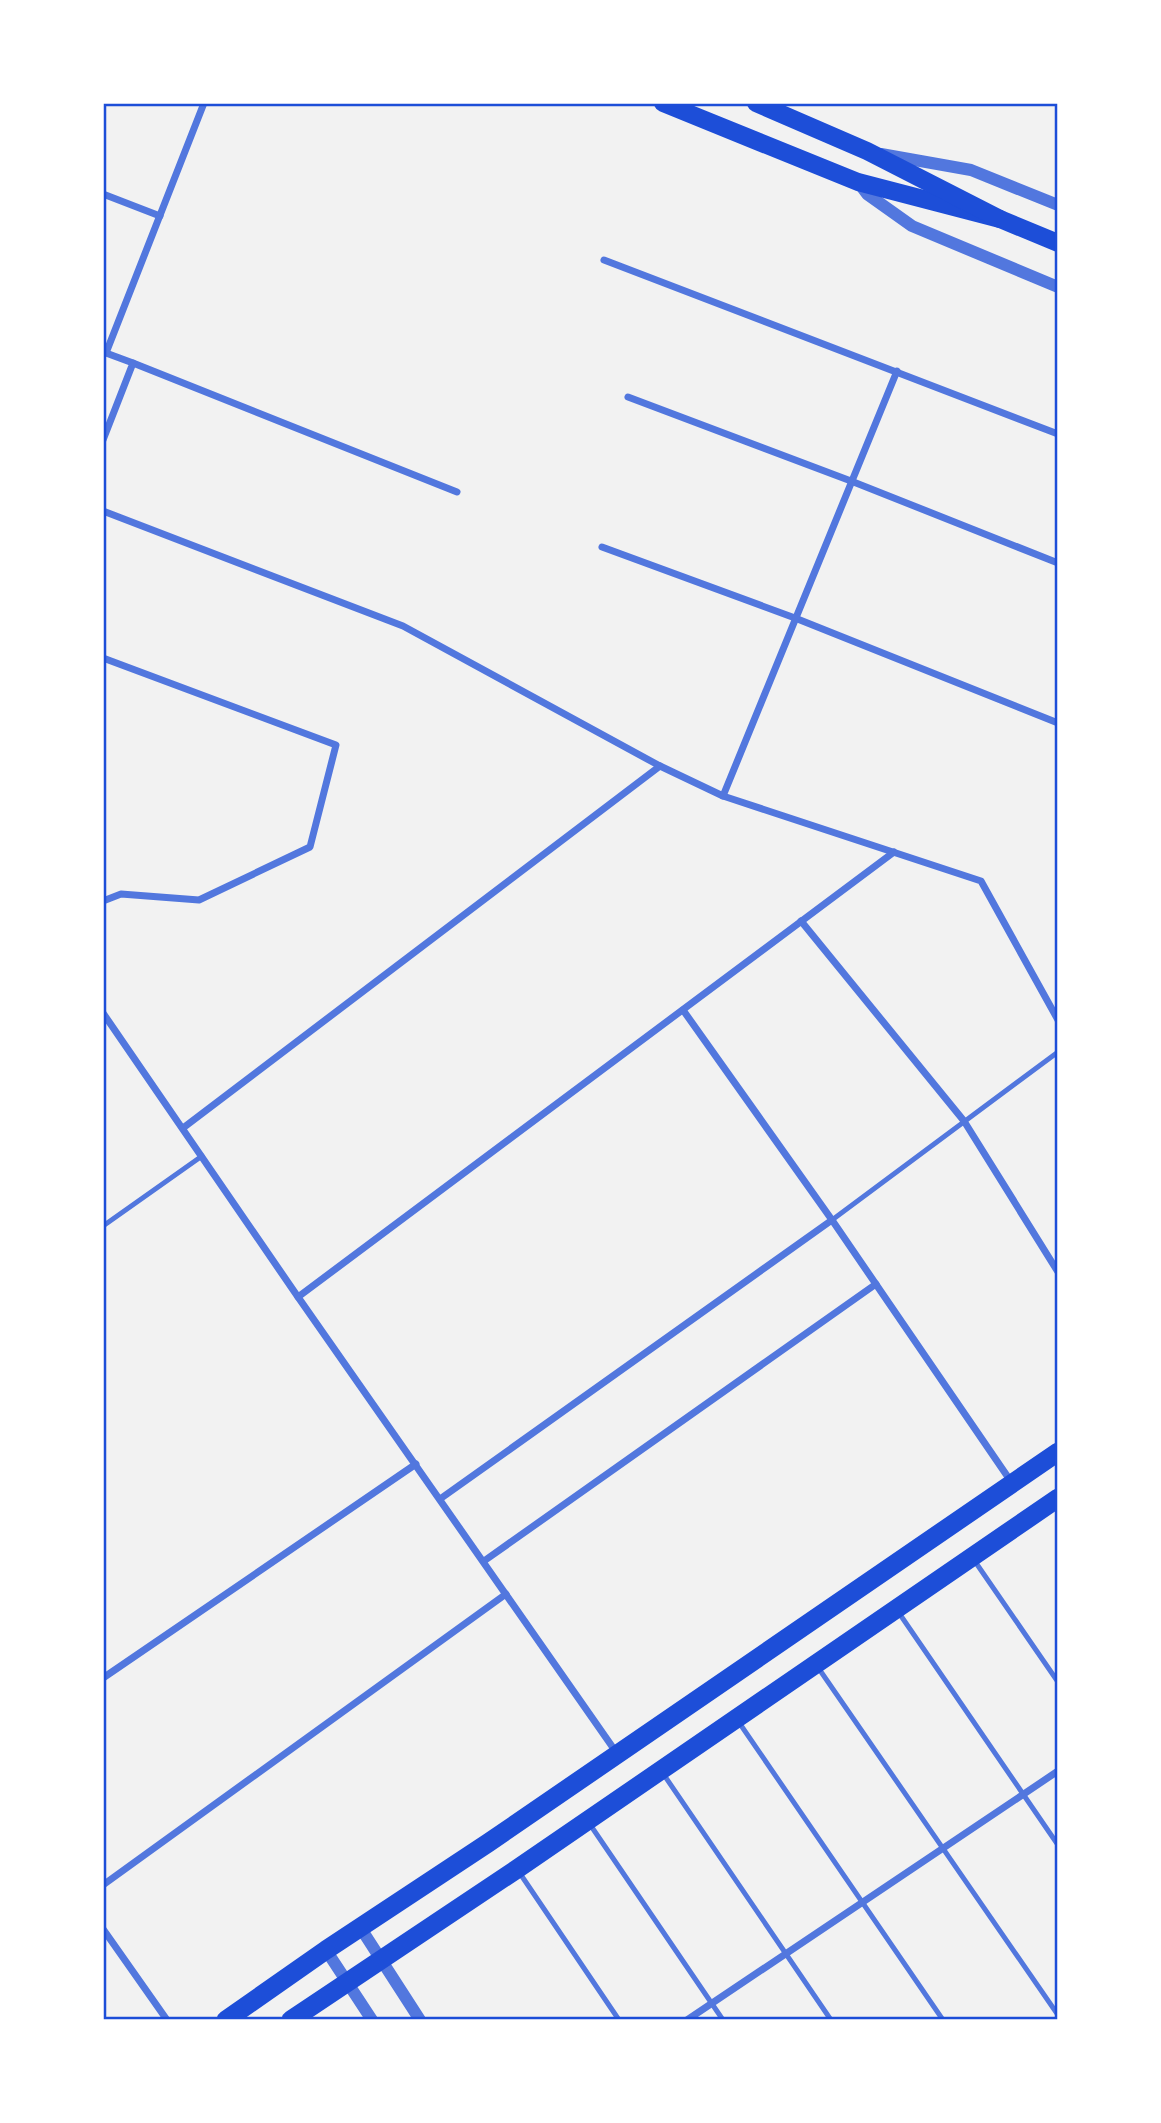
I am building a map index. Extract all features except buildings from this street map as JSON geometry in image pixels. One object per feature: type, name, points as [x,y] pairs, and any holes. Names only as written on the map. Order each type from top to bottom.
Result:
[{"type":"highway","points":[[226,2020],[1058,1452]]},
{"type":"highway","points":[[291,2020],[1057,1500]]},
{"type":"main road","points":[[663,103],[863,188],[1000,219]]},
{"type":"main road","points":[[756,103],[867,151],[1000,219],[1058,243]]},
{"type":"street","points":[[204,103],[105,353],[457,492]]},
{"type":"street","points":[[867,151],[971,170],[1058,205]]},
{"type":"street","points":[[863,188],[912,226],[1058,287]]},
{"type":"street","points":[[103,194],[160,216]]},
{"type":"street","points":[[604,260],[1058,434]]},
{"type":"street","points":[[103,440],[133,363]]},
{"type":"street","points":[[723,796],[897,371]]},
{"type":"street","points":[[628,397],[1058,563]]},
{"type":"street","points":[[103,511],[403,626],[660,766],[723,796],[981,881],[1058,1020]]},
{"type":"street","points":[[602,547],[795,618],[1058,723]]},
{"type":"street","points":[[103,658],[336,745],[310,847],[199,901],[121,894],[103,901]]},
{"type":"street","points":[[183,1128],[660,766]]},
{"type":"street","points":[[298,1297],[894,852]]},
{"type":"street","points":[[801,921],[964,1121],[1058,1272]]},
{"type":"street","points":[[683,1010],[1013,1483]]},
{"type":"street","points":[[105,1018],[617,1754]]},
{"type":"street","points":[[440,1499],[832,1220]]},
{"type":"street","points":[[484,1561],[876,1284]]},
{"type":"street","points":[[103,1678],[416,1464]]},
{"type":"street","points":[[103,1885],[506,1594]]},
{"type":"street","points":[[687,2020],[1058,1771]]},
{"type":"street","points":[[360,1927],[420,2020]]},
{"type":"street","points":[[103,1929],[167,2020]]},
{"type":"street","points":[[326,1950],[372,2020]]},
{"type":"lane","points":[[832,1220],[1058,1052]]},
{"type":"lane","points":[[103,1226],[202,1156]]},
{"type":"lane","points":[[972,1557],[1058,1682]]},
{"type":"lane","points":[[897,1610],[1058,1845]]},
{"type":"lane","points":[[815,1664],[1058,2015]]},
{"type":"lane","points":[[736,1718],[943,2020]]},
{"type":"lane","points":[[661,1770],[831,2020]]},
{"type":"lane","points":[[587,1821],[723,2020]]},
{"type":"lane","points":[[517,1869],[619,2020]]}]
